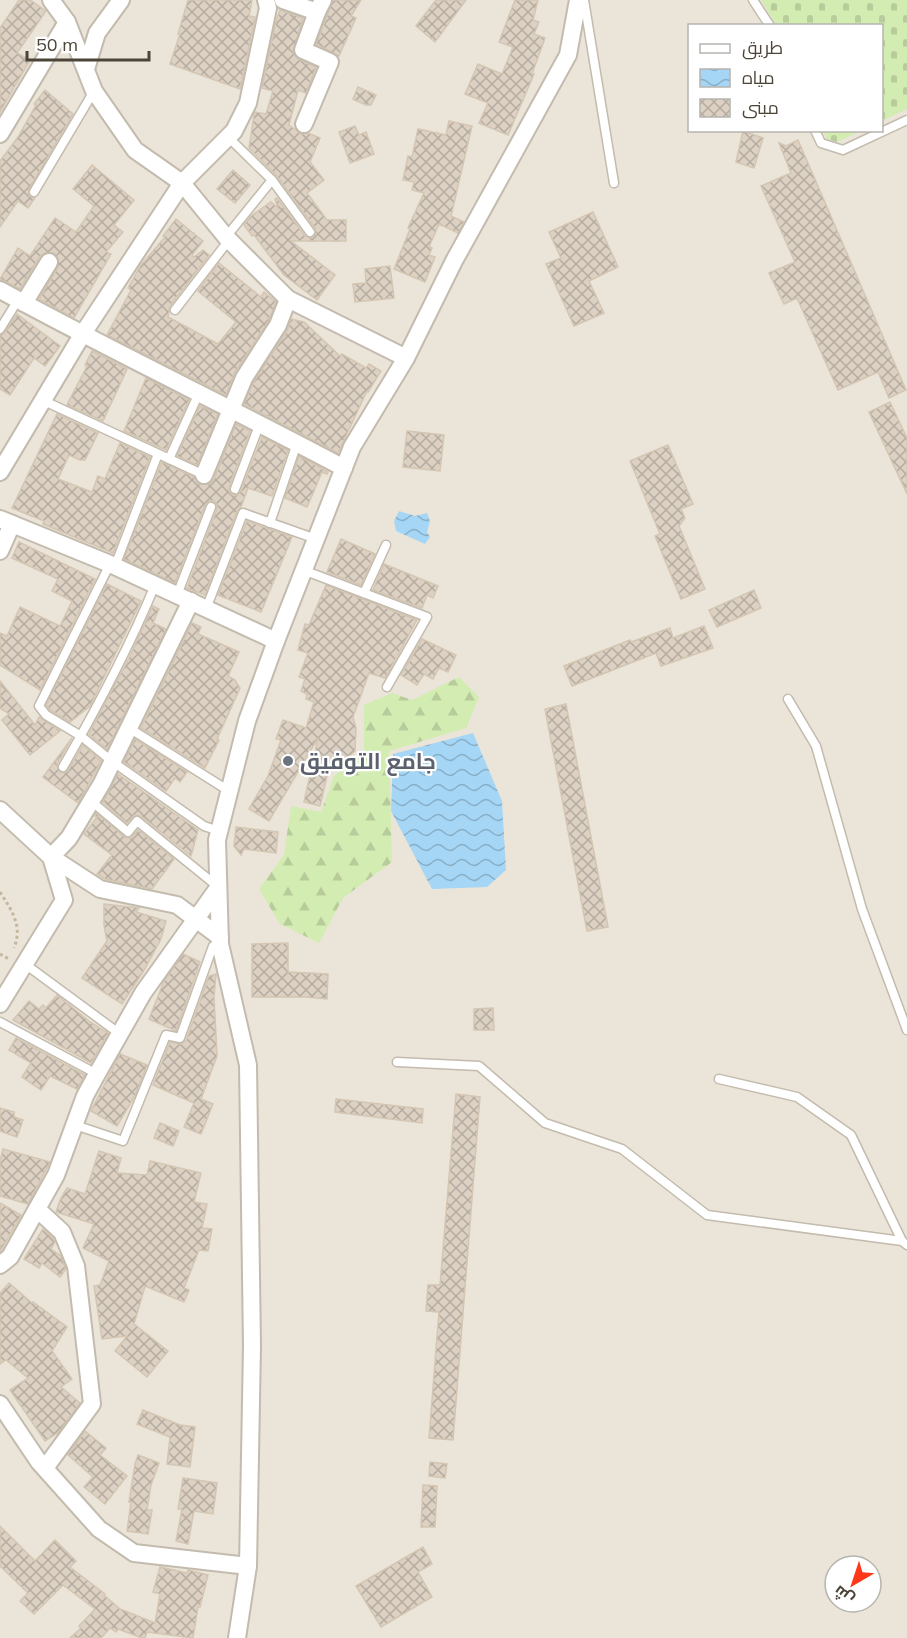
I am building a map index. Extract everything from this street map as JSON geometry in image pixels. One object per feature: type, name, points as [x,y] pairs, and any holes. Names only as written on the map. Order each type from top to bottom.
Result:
[{"type":"street","points":[[51,0],[67,22],[94,91],[135,150],[182,183],[228,238],[288,299],[406,358]]},
{"type":"street","points":[[86,69],[97,33],[121,0]]},
{"type":"street","points":[[0,472],[82,335],[182,183],[234,131],[248,103],[268,8],[266,0]]},
{"type":"street","points":[[283,0],[320,6],[303,50],[330,62],[304,124]]},
{"type":"street","points":[[237,1638],[248,1566],[252,1346],[248,1065],[220,940],[217,840],[247,722],[303,570],[352,447],[406,358],[454,261],[568,55],[578,0]]},
{"type":"street","points":[[0,134],[67,22]]},
{"type":"street","points":[[21,302],[49,262]]},
{"type":"street","points":[[0,290],[82,335],[260,423],[344,468]]},
{"type":"street","points":[[204,475],[244,378],[278,325],[288,299]]},
{"type":"street","points":[[0,551],[6,521],[112,565],[276,641]]},
{"type":"street","points":[[51,857],[69,838],[113,762],[184,598]]},
{"type":"street","points":[[0,810],[51,857],[100,889],[177,905],[220,940]]},
{"type":"street","points":[[0,1004],[64,900],[51,857]]},
{"type":"street","points":[[0,1265],[10,1257],[56,1175],[86,1095],[143,993],[218,888]]},
{"type":"street","points":[[37,1209],[62,1232],[76,1266],[92,1404],[45,1468]]},
{"type":"street","points":[[0,1404],[45,1468],[99,1529],[134,1553],[248,1566]]},
{"type":"lane","points":[[584,0],[614,183]]},
{"type":"lane","points":[[753,0],[769,24]]},
{"type":"lane","points":[[34,192],[94,91]]},
{"type":"lane","points":[[883,131],[907,120]]},
{"type":"lane","points":[[816,132],[820,143],[843,150],[881,132]]},
{"type":"lane","points":[[228,137],[272,180],[310,232]]},
{"type":"lane","points":[[175,310],[272,180]]},
{"type":"lane","points":[[0,329],[21,302]]},
{"type":"lane","points":[[169,459],[199,393]]},
{"type":"lane","points":[[42,400],[204,475]]},
{"type":"lane","points":[[235,489],[260,423]]},
{"type":"lane","points":[[270,523],[297,443]]},
{"type":"lane","points":[[158,454],[112,565],[39,706],[46,715],[81,736],[113,762],[204,826],[219,831]]},
{"type":"lane","points":[[184,598],[211,507]]},
{"type":"lane","points":[[206,609],[243,513],[315,539]]},
{"type":"lane","points":[[364,593],[386,545]]},
{"type":"lane","points":[[303,570],[427,617],[387,687]]},
{"type":"lane","points":[[63,767],[140,621],[155,585]]},
{"type":"lane","points":[[788,699],[816,746],[862,909],[907,1030]]},
{"type":"lane","points":[[129,728],[229,791]]},
{"type":"lane","points":[[91,801],[128,832],[137,821],[218,888]]},
{"type":"lane","points":[[75,1125],[123,1141],[166,1035],[180,1038],[213,946],[220,940]]},
{"type":"lane","points":[[25,964],[120,1034]]},
{"type":"lane","points":[[0,1022],[97,1074]]},
{"type":"lane","points":[[397,1062],[478,1066],[545,1123],[622,1149],[707,1215],[904,1243]]},
{"type":"lane","points":[[719,1078],[796,1097],[851,1136],[904,1243]]},
{"type":"path","points":[[0,892],[13,913],[19,936],[9,959],[0,954]]},
{"type":"shaded area","points":[[0,0],[907,0],[907,1638],[0,1638]]},
{"type":"green space","points":[[761,0],[907,0],[907,109],[883,121],[883,24],[775,24]]},
{"type":"green space","points":[[824,132],[859,132],[837,142],[827,139]]},
{"type":"green space","points":[[459,677],[479,697],[466,728],[389,751],[392,862],[343,898],[319,943],[280,924],[259,889],[284,855],[291,806],[321,812],[334,776],[364,751],[364,705],[392,693],[412,700]]},
{"type":"water","points":[[399,511],[415,516],[427,513],[430,521],[427,532],[430,537],[425,544],[396,531],[394,521]]},
{"type":"water","points":[[473,733],[502,801],[506,870],[487,887],[432,889],[391,811],[393,754]]},
{"type":"building","points":[[19,0],[30,0],[46,11],[17,53],[30,60],[0,112],[0,28]]},
{"type":"building","points":[[188,0],[252,0],[249,16],[255,17],[240,89],[170,64]]},
{"type":"building","points":[[333,0],[361,0],[351,16],[356,18],[339,56],[316,44]]},
{"type":"building","points":[[436,0],[466,0],[435,42],[416,26]]},
{"type":"building","points":[[515,0],[538,0],[533,20],[539,22],[534,34],[545,38],[532,74],[534,74],[508,135],[479,123],[488,103],[465,94],[478,64],[502,74],[513,47],[499,42]]},
{"type":"building","points":[[280,10],[303,18],[293,52],[298,59],[316,67],[306,93],[298,90],[289,125],[301,134],[308,133],[320,138],[310,162],[324,180],[307,193],[327,220],[346,220],[346,241],[291,241],[335,275],[317,300],[284,275],[244,225],[251,216],[271,202],[278,208],[275,199],[277,198],[305,236],[311,238],[316,234],[315,228],[277,176],[249,148],[255,112],[266,114],[273,91],[262,88]]},
{"type":"building","points":[[358,87],[376,95],[371,105],[353,99]]},
{"type":"building","points":[[45,90],[73,114],[29,189],[29,196],[35,198],[28,208],[18,201],[0,227],[0,161],[18,137],[36,105],[34,104]]},
{"type":"building","points":[[449,121],[472,126],[451,216],[464,222],[458,233],[439,224],[429,247],[432,248],[429,255],[435,257],[425,282],[394,269],[410,229],[408,228],[424,193],[412,190],[414,182],[403,180],[408,156],[412,157],[418,129],[446,135]]},
{"type":"building","points":[[355,126],[359,135],[366,132],[374,154],[350,163],[339,132]]},
{"type":"building","points":[[743,132],[763,138],[754,168],[736,162]]},
{"type":"building","points":[[798,140],[906,390],[889,398],[878,372],[838,390],[797,298],[784,304],[769,273],[795,262],[761,186],[791,173],[779,143],[786,146]]},
{"type":"building","points":[[92,165],[134,200],[114,225],[123,232],[106,252],[111,254],[74,318],[39,299],[58,267],[58,258],[54,253],[45,253],[40,256],[20,289],[0,279],[18,248],[30,256],[55,218],[76,232],[94,206],[73,189]]},
{"type":"building","points":[[233,170],[250,185],[235,203],[217,189]]},
{"type":"building","points":[[593,212],[618,267],[589,281],[604,313],[574,326],[546,264],[561,258],[549,232]]},
{"type":"building","points":[[176,219],[203,241],[192,255],[194,257],[203,250],[209,255],[170,306],[168,317],[218,344],[236,322],[198,291],[219,263],[261,297],[264,292],[276,302],[269,320],[235,372],[226,395],[107,335],[131,290],[128,288],[141,265],[165,237],[163,236]]},
{"type":"building","points":[[390,266],[394,298],[355,302],[353,284],[366,283],[365,269]]},
{"type":"building","points":[[17,314],[60,346],[45,366],[34,358],[10,395],[0,389],[0,335],[5,332]]},
{"type":"building","points":[[291,319],[304,322],[340,356],[342,354],[366,368],[369,364],[381,371],[367,391],[338,453],[244,404],[253,383],[287,331]]},
{"type":"building","points":[[92,351],[127,369],[103,421],[67,405]]},
{"type":"building","points":[[146,378],[189,400],[166,450],[124,431]]},
{"type":"building","points":[[890,402],[907,438],[907,494],[869,412]]},
{"type":"building","points":[[200,406],[218,414],[197,465],[177,456]]},
{"type":"building","points":[[57,414],[98,433],[85,460],[69,455],[58,479],[92,492],[98,476],[105,479],[120,443],[150,457],[113,553],[43,524],[44,521],[12,508]]},
{"type":"building","points":[[236,424],[250,431],[229,487],[232,495],[237,495],[241,491],[262,437],[288,450],[272,496],[248,488],[205,595],[187,588],[217,509],[214,501],[209,501],[205,505],[175,583],[124,559],[162,462],[194,477],[199,484],[210,484]]},
{"type":"building","points":[[407,431],[444,435],[440,471],[403,467]]},
{"type":"building","points":[[668,445],[693,504],[681,509],[685,518],[679,526],[705,589],[681,599],[655,536],[660,534],[630,461]]},
{"type":"building","points":[[299,456],[328,472],[327,474],[322,472],[307,507],[285,498]]},
{"type":"building","points":[[247,521],[292,537],[261,612],[218,595]]},
{"type":"building","points":[[341,539],[375,554],[361,585],[327,572]]},
{"type":"building","points":[[19,542],[95,579],[40,690],[0,665],[0,633],[7,636],[20,607],[60,626],[72,601],[52,591],[58,579],[12,558]]},
{"type":"building","points":[[384,564],[438,586],[433,598],[427,595],[422,608],[373,590]]},
{"type":"building","points":[[107,584],[141,601],[90,706],[70,722],[46,705]]},
{"type":"building","points":[[326,585],[417,620],[385,678],[369,673],[353,717],[356,728],[355,751],[339,767],[331,759],[320,806],[304,802],[318,738],[269,821],[249,809],[268,776],[281,740],[276,739],[283,720],[306,728],[314,702],[306,699],[307,694],[301,691],[305,679],[299,677],[308,653],[298,650],[305,624],[309,625]]},
{"type":"building","points":[[754,590],[761,608],[717,627],[709,610]]},
{"type":"building","points":[[153,606],[159,609],[153,623],[166,629],[107,749],[89,734]]},
{"type":"building","points":[[192,623],[201,627],[198,634],[239,652],[228,676],[235,680],[240,688],[205,768],[141,728]]},
{"type":"building","points":[[704,626],[713,648],[661,666],[656,653],[572,686],[564,666],[630,640],[631,642],[670,628],[673,638]]},
{"type":"building","points":[[422,639],[456,655],[448,672],[439,668],[433,679],[424,674],[417,685],[401,675]]},
{"type":"building","points":[[0,681],[35,725],[39,717],[60,731],[30,755],[2,720],[9,714],[0,708]]},
{"type":"building","points":[[566,704],[608,927],[587,931],[545,709]]},
{"type":"building","points":[[72,738],[57,764],[59,772],[68,771],[83,745],[101,761],[78,803],[43,777]]},
{"type":"building","points":[[135,739],[187,772],[180,782],[175,778],[166,791],[124,762]]},
{"type":"building","points":[[118,774],[198,830],[191,856],[141,816],[134,815],[127,823],[103,802]]},
{"type":"building","points":[[96,813],[126,838],[131,838],[138,830],[174,859],[152,889],[105,879],[97,874],[112,855],[84,834],[97,817]]},
{"type":"building","points":[[236,827],[278,832],[276,853],[244,849],[241,855],[234,846]]},
{"type":"building","points":[[104,904],[139,908],[136,912],[166,921],[161,939],[122,1004],[82,978],[107,941]]},
{"type":"building","points":[[288,943],[288,972],[328,974],[327,999],[252,997],[252,944]]},
{"type":"building","points":[[183,954],[200,962],[176,1031],[149,1019],[164,981]]},
{"type":"building","points":[[216,974],[214,997],[217,1056],[201,1099],[213,1104],[201,1134],[184,1127],[194,1103],[153,1085],[170,1042],[181,1044],[186,1041],[209,976]]},
{"type":"building","points":[[57,995],[90,1022],[108,1033],[91,1063],[13,1020],[29,1001],[39,1009],[43,1005],[46,1008]]},
{"type":"building","points":[[493,1008],[494,1030],[474,1030],[474,1009]]},
{"type":"building","points":[[16,1038],[85,1075],[77,1089],[50,1076],[41,1090],[22,1077],[31,1063],[9,1050]]},
{"type":"building","points":[[120,1054],[147,1065],[135,1096],[117,1126],[91,1111]]},
{"type":"building","points":[[456,1094],[480,1097],[453,1440],[429,1438],[439,1312],[426,1311],[428,1285],[440,1285]]},
{"type":"building","points":[[336,1099],[423,1109],[422,1123],[335,1112]]},
{"type":"building","points":[[0,1108],[14,1112],[14,1117],[23,1120],[17,1137],[0,1131]]},
{"type":"building","points":[[160,1123],[179,1131],[173,1146],[154,1138]]},
{"type":"building","points":[[3,1149],[50,1162],[28,1204],[0,1196],[0,1161]]},
{"type":"building","points":[[99,1151],[121,1158],[117,1173],[147,1175],[150,1161],[201,1173],[194,1202],[207,1204],[202,1228],[212,1229],[208,1251],[199,1250],[184,1288],[189,1290],[184,1302],[145,1286],[134,1324],[168,1351],[147,1377],[115,1351],[127,1336],[102,1339],[94,1286],[100,1285],[109,1261],[83,1248],[94,1224],[56,1212],[67,1188],[85,1194]]},
{"type":"building","points":[[0,1203],[21,1215],[0,1252]]},
{"type":"building","points":[[43,1229],[53,1238],[55,1242],[51,1249],[61,1256],[66,1269],[60,1277],[42,1263],[39,1268],[24,1259]]},
{"type":"building","points":[[9,1283],[32,1303],[67,1327],[52,1351],[72,1379],[61,1387],[80,1403],[59,1432],[45,1441],[10,1390],[28,1378],[6,1360],[0,1364],[0,1293]]},
{"type":"building","points":[[143,1410],[180,1425],[195,1427],[190,1467],[167,1464],[170,1437],[137,1424]]},
{"type":"building","points":[[85,1431],[106,1448],[100,1455],[127,1476],[105,1504],[84,1487],[93,1477],[68,1455]]},
{"type":"building","points":[[138,1455],[159,1463],[151,1485],[147,1510],[152,1510],[148,1534],[127,1531],[131,1502],[129,1502]]},
{"type":"building","points":[[430,1462],[447,1464],[445,1478],[429,1476]]},
{"type":"building","points":[[183,1478],[217,1483],[213,1514],[194,1511],[188,1544],[176,1541],[182,1509],[178,1509]]},
{"type":"building","points":[[423,1485],[437,1486],[435,1527],[421,1527]]},
{"type":"building","points":[[0,1526],[35,1561],[55,1540],[76,1561],[70,1567],[105,1594],[120,1609],[155,1623],[160,1594],[153,1592],[160,1567],[208,1575],[200,1607],[198,1607],[193,1638],[147,1632],[145,1638],[142,1638],[118,1629],[116,1632],[110,1628],[101,1638],[70,1638],[81,1628],[79,1626],[95,1609],[63,1585],[34,1614],[20,1601],[28,1593],[0,1566]]},
{"type":"building","points":[[423,1547],[432,1564],[418,1572],[432,1597],[381,1627],[356,1586]]},
{"type":"place","name":"جامع التوفيق","points":[[288,761]]}]
